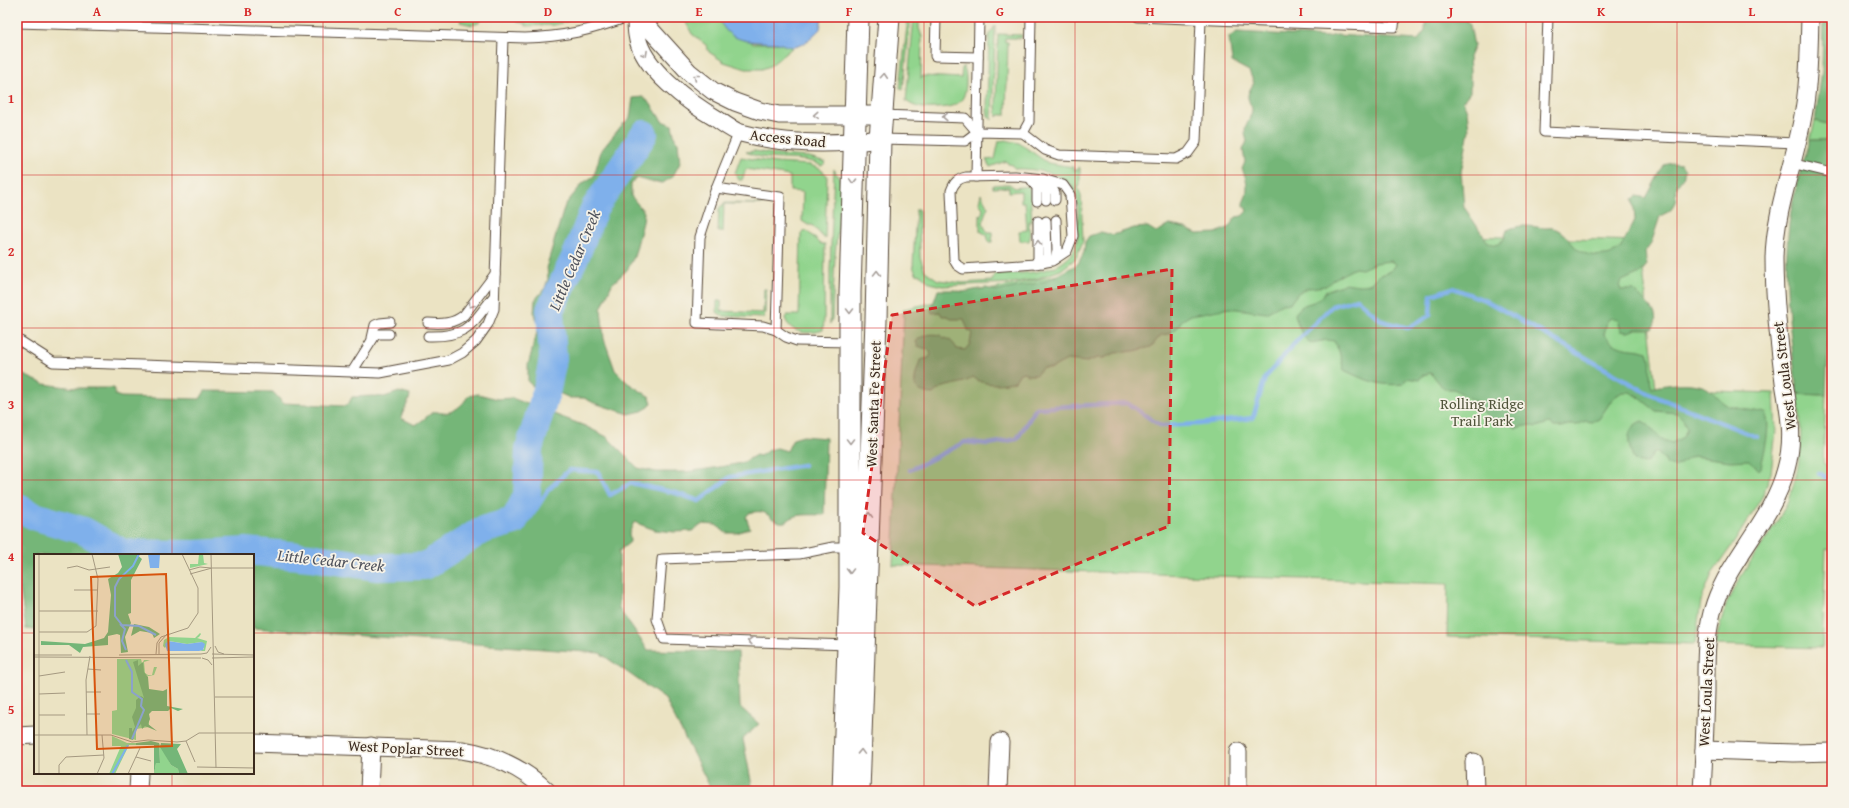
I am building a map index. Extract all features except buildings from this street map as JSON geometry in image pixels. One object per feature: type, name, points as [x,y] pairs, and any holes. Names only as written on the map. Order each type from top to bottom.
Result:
[{"type":"street","name":"Access Road","points":[[638,17],[689,72],[713,91],[735,102],[760,111],[779,114],[882,115]]},
{"type":"street","name":"Access Road","points":[[638,17],[637,36],[646,57],[671,87],[699,109],[739,132],[792,141],[854,142],[880,139]]},
{"type":"street","name":"West Santa Fe Street","points":[[858,17],[850,342],[859,547]]},
{"type":"street","name":"West Santa Fe Street","points":[[859,791],[856,646],[859,547],[876,320],[880,139],[889,17]]},
{"type":"street","name":"West Loula Street","points":[[1702,791],[1706,661],[1710,627],[1715,604],[1730,570],[1766,517],[1786,469],[1791,437],[1791,419],[1784,383],[1775,303],[1774,256],[1778,216],[1802,121],[1808,84],[1810,17]]},
{"type":"street","name":"West Santa Fe Street","points":[[843,791],[856,646]]},
{"type":"street","points":[[17,736],[34,735]]},
{"type":"street","points":[[998,791],[1000,742]]},
{"type":"street","name":"West Poplar Street","points":[[254,743],[462,750],[480,753],[505,762],[528,775],[547,791]]},
{"type":"street","points":[[369,791],[371,746]]},
{"type":"street","points":[[1704,750],[1794,753],[1832,752]]},
{"type":"street","points":[[1238,752],[1238,791]]},
{"type":"street","points":[[1474,762],[1475,791]]},
{"type":"street","points":[[138,791],[139,774]]},
{"type":"lane","points":[[17,23],[503,38],[569,35],[596,29],[628,17]]},
{"type":"lane","points":[[936,17],[935,56],[978,57]]},
{"type":"lane","points":[[976,177],[979,17]]},
{"type":"lane","points":[[1023,133],[1029,122],[1031,17]]},
{"type":"lane","points":[[1138,17],[1394,27],[1395,17]]},
{"type":"lane","points":[[1548,17],[1544,132],[1796,143]]},
{"type":"lane","points":[[880,139],[965,140],[977,132],[1023,133],[1045,150],[1059,156],[1176,159],[1188,153],[1196,142],[1201,20]]},
{"type":"lane","points":[[17,339],[53,362],[380,373],[449,360],[462,353],[476,341],[488,324],[494,309],[503,38]]},
{"type":"lane","points":[[882,115],[966,118],[977,132]]},
{"type":"lane","points":[[739,132],[716,188],[700,237],[698,323],[763,326],[776,330],[786,337],[797,341],[850,342]]},
{"type":"lane","points":[[1791,163],[1832,173]]},
{"type":"lane","points":[[1015,176],[1033,178],[1063,185],[1070,195],[1073,236],[1068,251],[1055,259],[1039,263],[963,269],[957,266],[954,260],[951,191],[954,183],[960,178],[1015,176]]},
{"type":"lane","points":[[1033,178],[1046,192],[1046,200],[1055,192],[1048,181]]},
{"type":"lane","points":[[716,188],[780,197],[776,330]]},
{"type":"lane","points":[[1055,259],[1057,250],[1056,220]]},
{"type":"lane","points":[[1039,263],[1038,259],[1042,221]]},
{"type":"lane","points":[[428,323],[446,323],[458,320],[464,315],[495,274]]},
{"type":"lane","points":[[428,336],[449,336],[463,332],[469,327],[494,296]]},
{"type":"lane","points":[[372,341],[375,325],[380,322],[390,322]]},
{"type":"lane","points":[[352,372],[376,334],[389,334]]},
{"type":"lane","points":[[856,646],[789,642],[664,638],[657,619],[662,559],[799,554],[833,547],[859,547]]},
{"type":"highlighted area","points":[[1172,269],[1169,526],[975,606],[863,533],[892,315]]},
{"type":"green space","points":[[462,17],[483,17],[479,23],[472,25],[460,22]]},
{"type":"green space","points":[[515,17],[582,17],[554,25],[526,26],[526,24],[518,22]]},
{"type":"green space","points":[[683,17],[719,17],[720,20],[753,43],[778,43],[793,47],[770,66],[762,69],[746,69],[724,62],[709,52],[706,45],[692,34]]},
{"type":"green space","points":[[908,17],[911,17],[903,89],[900,88]]},
{"type":"green space","points":[[914,17],[919,17],[919,28],[922,37],[921,79],[923,76],[961,78],[963,66],[964,68],[966,73],[966,89],[962,99],[954,105],[949,107],[924,108],[917,107],[906,101]]},
{"type":"green space","points":[[1426,17],[1460,17],[1466,20],[1470,25],[1474,46],[1469,57],[1470,92],[1463,101],[1467,111],[1469,130],[1461,172],[1464,207],[1487,241],[1494,245],[1498,244],[1504,239],[1507,230],[1516,227],[1525,226],[1552,228],[1563,233],[1576,248],[1583,253],[1600,256],[1611,254],[1620,249],[1635,220],[1633,199],[1637,196],[1646,198],[1664,165],[1672,163],[1681,164],[1685,170],[1683,178],[1677,186],[1675,202],[1670,211],[1660,216],[1651,244],[1645,252],[1647,265],[1640,273],[1622,281],[1619,285],[1621,290],[1634,290],[1647,303],[1656,317],[1655,323],[1652,329],[1636,329],[1628,332],[1621,331],[1618,319],[1611,318],[1607,321],[1604,335],[1620,347],[1648,352],[1652,388],[1673,384],[1698,385],[1710,390],[1726,405],[1766,413],[1768,426],[1761,468],[1759,470],[1750,460],[1730,461],[1693,456],[1675,467],[1667,465],[1664,459],[1655,451],[1647,463],[1635,461],[1630,450],[1629,438],[1632,428],[1636,424],[1642,421],[1646,423],[1661,438],[1672,443],[1683,437],[1687,429],[1683,419],[1677,413],[1656,411],[1630,392],[1622,392],[1613,398],[1599,419],[1592,422],[1586,421],[1577,425],[1561,427],[1554,427],[1549,423],[1536,427],[1530,425],[1516,428],[1508,422],[1494,420],[1486,415],[1477,403],[1454,389],[1444,389],[1431,373],[1423,375],[1419,380],[1406,378],[1404,384],[1396,385],[1380,384],[1366,380],[1344,370],[1339,351],[1334,341],[1327,340],[1311,343],[1308,341],[1300,330],[1295,314],[1301,307],[1320,298],[1330,289],[1345,283],[1361,285],[1371,283],[1378,276],[1390,271],[1394,267],[1396,264],[1390,261],[1375,263],[1362,269],[1355,268],[1334,279],[1326,286],[1309,288],[1299,292],[1290,303],[1282,304],[1266,313],[1230,308],[1191,315],[1181,321],[1178,327],[1168,334],[1161,335],[1151,347],[1115,353],[1104,358],[1097,358],[1087,362],[1067,360],[1052,368],[1042,368],[1036,375],[1028,375],[1024,372],[1020,373],[1015,381],[1004,383],[987,383],[973,377],[964,382],[937,390],[933,394],[925,393],[916,387],[915,378],[920,360],[929,358],[931,354],[929,350],[918,346],[916,342],[920,338],[930,334],[937,334],[951,341],[957,349],[965,350],[970,344],[972,332],[968,330],[964,319],[951,319],[948,316],[942,316],[940,312],[932,313],[931,310],[938,290],[955,290],[962,292],[986,288],[998,291],[1046,281],[1078,264],[1084,252],[1085,242],[1089,236],[1101,232],[1113,235],[1134,228],[1148,227],[1156,232],[1170,225],[1185,228],[1197,234],[1216,233],[1228,228],[1236,217],[1242,216],[1247,211],[1243,203],[1247,186],[1246,178],[1242,169],[1245,162],[1243,150],[1247,141],[1245,136],[1245,128],[1252,110],[1248,99],[1248,94],[1254,83],[1249,71],[1232,62],[1229,37],[1237,32],[1328,37],[1336,35],[1418,40],[1425,31]]},
{"type":"green space","points":[[1823,17],[1832,17],[1832,125],[1815,121],[1822,71]]},
{"type":"green space","points":[[995,26],[992,120],[988,116],[987,109],[989,35]]},
{"type":"green space","points":[[998,34],[1022,35],[1021,38],[1005,38],[1005,42],[1008,42],[1006,115],[999,115],[997,117],[996,107]]},
{"type":"green space","points":[[643,97],[650,103],[662,121],[672,125],[675,139],[678,142],[680,163],[673,176],[663,183],[651,182],[637,178],[631,183],[631,196],[644,212],[643,222],[634,257],[627,270],[612,284],[601,309],[604,339],[615,370],[628,383],[650,397],[652,403],[649,407],[642,411],[629,414],[594,403],[584,398],[570,398],[552,390],[534,387],[528,382],[528,365],[539,325],[534,314],[535,300],[545,288],[548,279],[547,265],[565,205],[583,183],[594,176],[601,151],[622,125],[630,118],[633,98]]},
{"type":"green space","points":[[1815,121],[1832,125],[1832,140],[1810,140]]},
{"type":"green space","points":[[1006,140],[1019,143],[1048,163],[1073,167],[1073,170],[1078,170],[1078,167],[1080,168],[1080,184],[1078,188],[1081,195],[1083,241],[1076,258],[1061,270],[1036,279],[1012,283],[942,286],[930,283],[921,275],[916,274],[913,266],[916,209],[919,209],[920,257],[925,271],[938,280],[963,283],[992,281],[995,274],[1033,272],[1052,268],[1061,264],[1074,251],[1077,242],[1078,229],[1078,203],[1075,191],[1065,180],[1057,176],[1030,169],[1015,169],[1013,165],[1008,164],[1006,161],[990,167],[986,160],[995,159],[999,141]]},
{"type":"green space","points":[[1810,140],[1832,140],[1832,241],[1826,395],[1797,394],[1787,295],[1789,223],[1796,187]]},
{"type":"green space","points":[[754,151],[778,155],[809,157],[826,162],[822,166],[805,160],[765,158],[746,152]]},
{"type":"green space","points":[[741,157],[776,163],[810,165],[820,169],[827,175],[825,239],[812,225],[808,225],[802,221],[803,192],[790,191],[790,176],[746,169],[742,180],[739,180],[735,173]]},
{"type":"green space","points":[[834,169],[840,180],[842,193],[835,254],[832,319],[830,324],[830,271]]},
{"type":"green space","points":[[1009,184],[1015,188],[1028,186],[1030,191],[1032,221],[1029,221],[1029,241],[1020,241],[1019,231],[1027,230],[1025,202],[1021,202],[1021,191],[1009,192],[1009,187],[993,188],[993,185]]},
{"type":"green space","points":[[981,194],[988,207],[983,223],[988,232],[992,232],[992,242],[989,242],[987,235],[980,231],[980,215],[983,208],[979,203]]},
{"type":"green space","points":[[725,203],[764,204],[724,204],[723,232],[718,232],[719,208]]},
{"type":"green space","name":"Rolling Ridge Trail Park","points":[[1261,230],[1640,241],[1656,389],[1774,393],[1776,431],[1771,473],[1762,497],[1735,541],[1712,574],[1701,601],[1695,644],[1447,637],[1448,584],[893,565],[904,309]]},
{"type":"green space","points":[[807,231],[821,244],[825,244],[823,330],[806,333],[791,327],[785,318],[787,315],[799,315],[801,233]]},
{"type":"green space","points":[[764,289],[766,289],[765,313],[763,318],[723,316],[717,312],[717,301],[721,301],[721,311],[763,313]]},
{"type":"green space","points":[[17,372],[44,384],[75,388],[114,388],[115,395],[121,397],[200,399],[205,391],[273,392],[283,403],[345,406],[349,403],[352,397],[384,397],[399,392],[410,395],[401,418],[415,425],[433,412],[451,412],[461,405],[468,396],[478,394],[498,399],[512,398],[585,426],[607,437],[638,468],[656,472],[685,472],[742,463],[756,455],[760,456],[769,450],[777,448],[787,451],[793,439],[803,436],[826,438],[824,515],[799,515],[787,521],[780,522],[764,513],[749,513],[746,517],[750,528],[737,533],[726,533],[716,525],[703,524],[692,531],[675,532],[655,530],[634,522],[629,533],[630,542],[619,551],[619,609],[648,650],[738,652],[740,707],[759,724],[743,739],[753,791],[710,791],[709,785],[665,699],[600,653],[254,628],[254,554],[34,554],[34,630],[26,629],[19,582],[17,579]]},
{"type":"green space","points":[[1797,394],[1826,395],[1823,463],[1832,468],[1832,551],[1826,549],[1822,648],[1715,645],[1723,614],[1732,592],[1780,517],[1791,493],[1798,466],[1801,437]]},
{"type":"water","points":[[719,17],[822,17],[820,29],[810,39],[798,46],[792,47],[777,43],[742,40],[728,33]]},
{"type":"waterway","name":"Little Cedar Creek","points":[[17,507],[34,516],[84,531],[123,553],[195,554],[246,551],[310,557],[376,567],[425,566],[482,530],[514,521],[527,496],[529,449],[547,389],[553,359],[550,310],[577,253],[594,209],[644,134]]},
{"type":"waterway","points":[[910,470],[965,442],[989,444],[1017,439],[1036,408],[1127,403],[1161,426],[1199,424],[1253,418],[1265,378],[1295,343],[1332,306],[1357,299],[1382,321],[1408,328],[1430,315],[1431,295],[1453,288],[1487,301],[1649,394],[1757,437]]},
{"type":"waterway","points":[[514,521],[531,517],[548,490],[569,470],[598,472],[610,495],[631,483],[676,493],[699,501],[730,477],[804,465]]},
{"type":"waterway","points":[[1819,473],[1832,481]]}]
